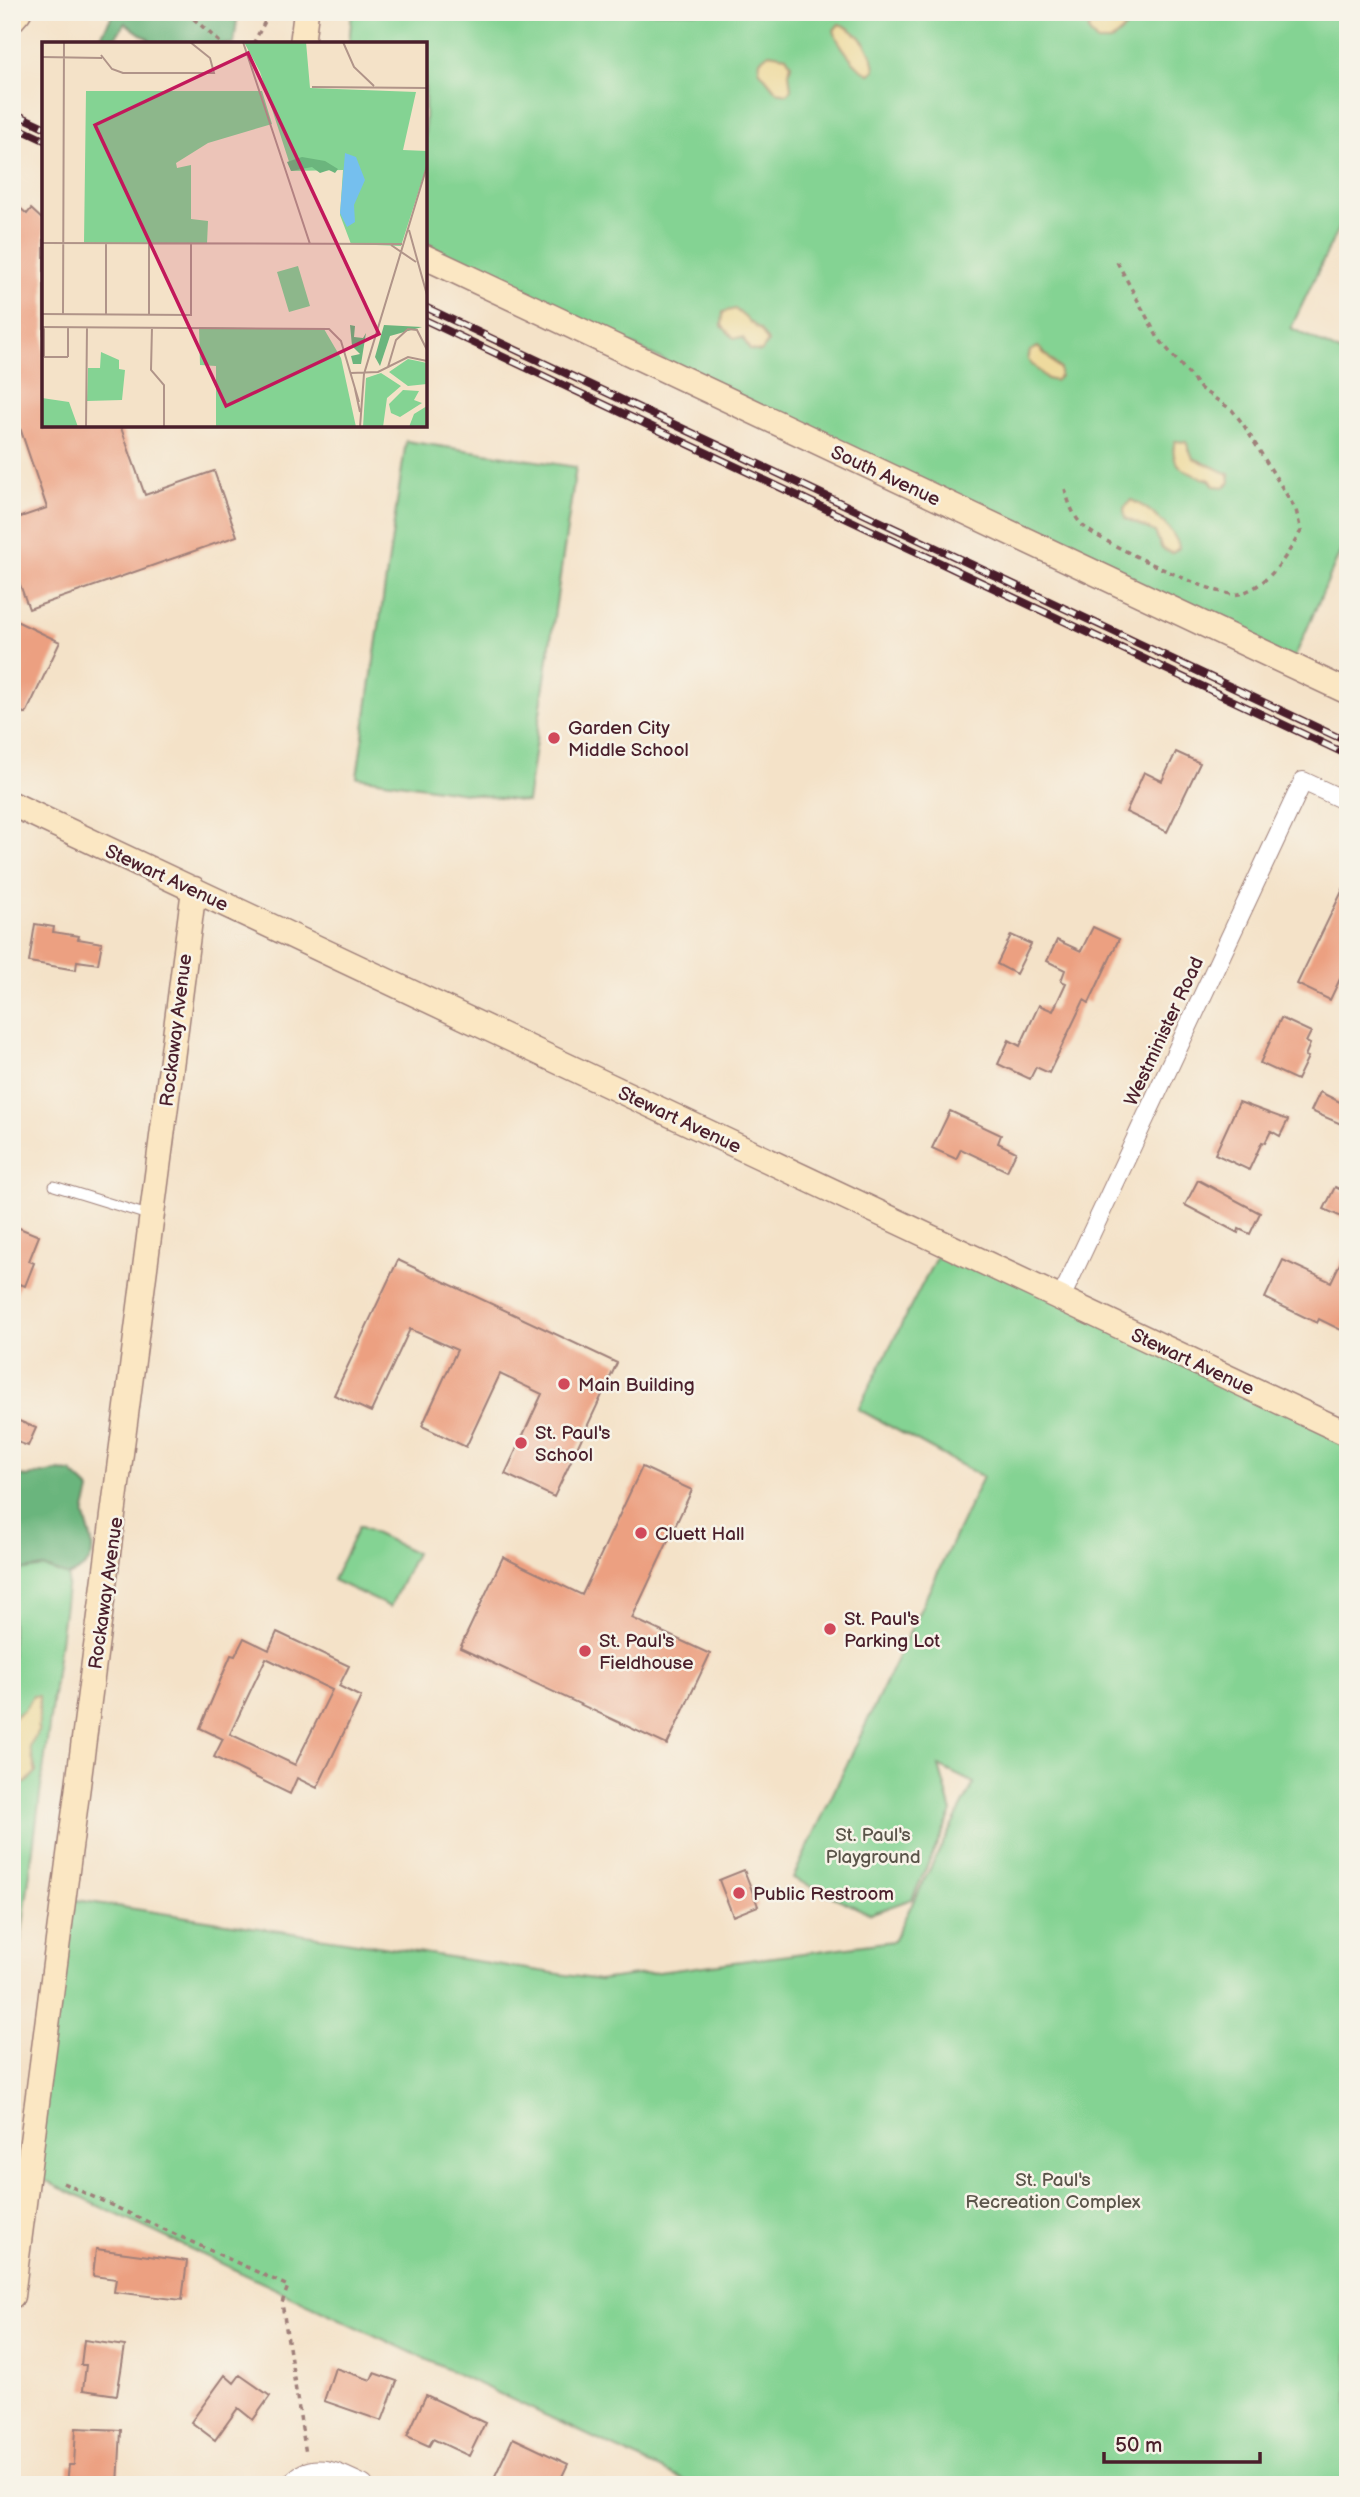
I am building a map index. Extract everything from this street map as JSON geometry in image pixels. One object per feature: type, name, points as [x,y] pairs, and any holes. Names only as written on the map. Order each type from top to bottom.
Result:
[{"type":"main road","points":[[12,20],[19,12]]},
{"type":"main road","points":[[302,42],[306,12]]},
{"type":"main road","name":"South Avenue","points":[[427,258],[1348,692]]},
{"type":"main road","name":"Stewart Avenue","points":[[12,804],[1348,1434]]},
{"type":"main road","name":"Rockaway Avenue","points":[[12,2296],[194,889]]},
{"type":"street","name":"Westminister Road","points":[[1061,1298],[1303,781],[1348,802]]},
{"type":"street","points":[[290,2485],[296,2476],[308,2470],[322,2468],[364,2485]]},
{"type":"lane","points":[[54,1186],[152,1217]]},
{"type":"path","points":[[186,12],[220,42]]},
{"type":"path","points":[[254,42],[270,12]]},
{"type":"path","points":[[1065,489],[1072,511],[1086,528],[1137,557],[1206,587],[1236,596],[1262,584],[1289,554],[1301,531],[1296,510],[1243,424],[1232,410],[1201,388],[1158,338],[1116,260]]},
{"type":"path","points":[[63,2183],[288,2286],[282,2303],[308,2470]]},
{"type":"green space","points":[[114,12],[238,12],[234,42],[152,42],[125,23],[112,42],[98,42]]},
{"type":"green space","points":[[352,12],[1348,12],[1348,208],[1291,328],[1348,356],[1348,534],[1291,666],[427,245],[427,42],[349,42]]},
{"type":"green space","points":[[406,441],[576,467],[527,802],[357,777]]},
{"type":"green space","name":"St. Paul's Recreation Complex","points":[[944,1242],[1348,1433],[1348,2485],[694,2485],[28,2173],[63,1898],[599,1980],[893,1941],[974,1783],[939,1766],[952,1812],[912,1899],[870,1914],[793,1878],[983,1477],[858,1409]]},
{"type":"green space","points":[[58,1471],[71,1472],[90,1490],[85,1514],[92,1545],[90,1559],[79,1571],[68,1576],[43,1567],[12,1572],[12,1474],[26,1477]]},
{"type":"green space","points":[[12,1474],[80,1488],[12,2010]]},
{"type":"green space","points":[[359,1526],[416,1553],[390,1607],[333,1580]]},
{"type":"sand","points":[[1094,12],[1127,12],[1128,26],[1110,42],[1097,42],[1088,31]]},
{"type":"sand","points":[[839,24],[852,31],[868,48],[875,70],[869,74],[848,55],[834,30]]},
{"type":"sand","points":[[769,53],[786,56],[791,64],[791,89],[787,94],[777,92],[759,70],[760,60]]},
{"type":"sand","points":[[735,309],[761,331],[768,342],[761,352],[750,350],[743,338],[734,338],[722,326],[723,312]]},
{"type":"sand","points":[[1038,347],[1060,369],[1060,376],[1055,381],[1047,379],[1028,360],[1030,351]]},
{"type":"sand","points":[[1175,441],[1186,442],[1193,458],[1229,474],[1230,482],[1225,487],[1214,486],[1210,480],[1182,468],[1174,457]]},
{"type":"sand","points":[[1131,500],[1160,520],[1173,534],[1179,548],[1172,553],[1162,549],[1155,532],[1125,518],[1124,508]]},
{"type":"sand","points":[[33,1696],[39,1696],[38,1732],[30,1748],[36,1772],[26,1783],[12,1783],[12,1719],[25,1709]]},
{"type":"building","points":[[12,201],[27,214],[31,209],[42,219],[42,427],[121,427],[145,495],[214,471],[237,536],[29,609],[12,563],[12,520],[47,508],[12,404]]},
{"type":"building","points":[[12,619],[60,642],[26,714],[12,707]]},
{"type":"building","points":[[1176,752],[1200,763],[1167,832],[1126,812],[1144,772],[1162,781]]},
{"type":"building","points":[[1348,879],[1348,962],[1330,1000],[1297,984]]},
{"type":"building","points":[[35,924],[54,927],[53,932],[102,943],[98,964],[77,961],[76,970],[29,962]]},
{"type":"building","points":[[1093,927],[1119,939],[1089,1003],[1084,1000],[1049,1073],[1036,1067],[1030,1079],[998,1064],[1009,1040],[1020,1046],[1039,1005],[1053,1011],[1066,983],[1061,981],[1065,970],[1047,961],[1057,940],[1081,951]]},
{"type":"building","points":[[1011,935],[1031,944],[1016,974],[997,964]]},
{"type":"building","points":[[1281,1018],[1311,1032],[1306,1042],[1310,1044],[1305,1056],[1308,1057],[1297,1080],[1260,1063]]},
{"type":"building","points":[[1320,1092],[1348,1106],[1348,1127],[1311,1111]]},
{"type":"building","points":[[1239,1102],[1288,1120],[1280,1136],[1271,1131],[1265,1143],[1262,1142],[1249,1170],[1215,1154]]},
{"type":"building","points":[[950,1111],[1001,1135],[998,1143],[1016,1152],[1007,1171],[961,1149],[956,1159],[932,1148]]},
{"type":"building","points":[[1198,1180],[1260,1213],[1250,1234],[1239,1229],[1238,1233],[1185,1205]]},
{"type":"building","points":[[1335,1187],[1348,1193],[1348,1220],[1324,1209]]},
{"type":"building","points":[[12,1225],[39,1236],[29,1261],[34,1263],[25,1286],[20,1284],[13,1301]]},
{"type":"building","points":[[1348,1247],[1348,1321],[1343,1331],[1319,1319],[1317,1323],[1265,1298],[1283,1260],[1331,1282]]},
{"type":"building","name":"Main Building","points":[[398,1260],[617,1363],[554,1497],[505,1474],[542,1394],[500,1374],[466,1447],[422,1426],[457,1350],[410,1329],[371,1412],[334,1395]]},
{"type":"building","points":[[12,1418],[36,1428],[28,1446],[12,1440]]},
{"type":"building","name":"St. Paul's Fieldhouse","points":[[642,1467],[692,1490],[632,1618],[710,1654],[667,1745],[460,1648],[503,1557],[582,1595]]},
{"type":"building","points":[[277,1632],[349,1666],[339,1686],[361,1697],[317,1788],[297,1778],[290,1794],[214,1757],[223,1739],[200,1728],[231,1655],[235,1656],[244,1638],[269,1650]],"holes":[[[266,1658],[332,1690],[295,1765],[230,1734]]]},
{"type":"building","name":"Public Restroom","points":[[744,1870],[758,1906],[733,1916],[719,1880]]},
{"type":"building","points":[[96,2249],[187,2261],[182,2300],[114,2292],[116,2279],[93,2276]]},
{"type":"building","points":[[84,2340],[125,2346],[117,2395],[83,2390],[86,2365],[81,2365]]},
{"type":"building","points":[[335,2368],[371,2380],[374,2373],[397,2381],[382,2421],[324,2401]]},
{"type":"building","points":[[225,2375],[234,2383],[240,2375],[270,2396],[253,2420],[238,2408],[215,2440],[191,2422]]},
{"type":"building","points":[[426,2395],[485,2423],[469,2456],[433,2439],[429,2446],[407,2436]]},
{"type":"building","points":[[76,2428],[121,2430],[118,2485],[67,2485],[69,2465],[74,2465]]},
{"type":"building","points":[[513,2438],[568,2464],[558,2485],[502,2485],[493,2480]]},
{"type":"railway","points":[[12,112],[42,126]]},
{"type":"railway","points":[[12,125],[42,139]]},
{"type":"railway","points":[[427,308],[1348,742]]},
{"type":"railway","points":[[427,321],[1348,755]]},
{"type":"place","name":"Garden City Middle School","points":[[554,738]]},
{"type":"place","name":"Main Building","points":[[564,1384]]},
{"type":"place","name":"St. Paul's School","points":[[521,1443]]},
{"type":"place","name":"Cluett Hall","points":[[641,1533]]},
{"type":"place","name":"St. Paul's Parking Lot","points":[[830,1629]]},
{"type":"place","name":"St. Paul's Fieldhouse","points":[[585,1651]]},
{"type":"place","name":"Public Restroom","points":[[739,1893]]},
{"type":"park label","name":"St. Paul's Playground","points":[[873,1845]]}]
